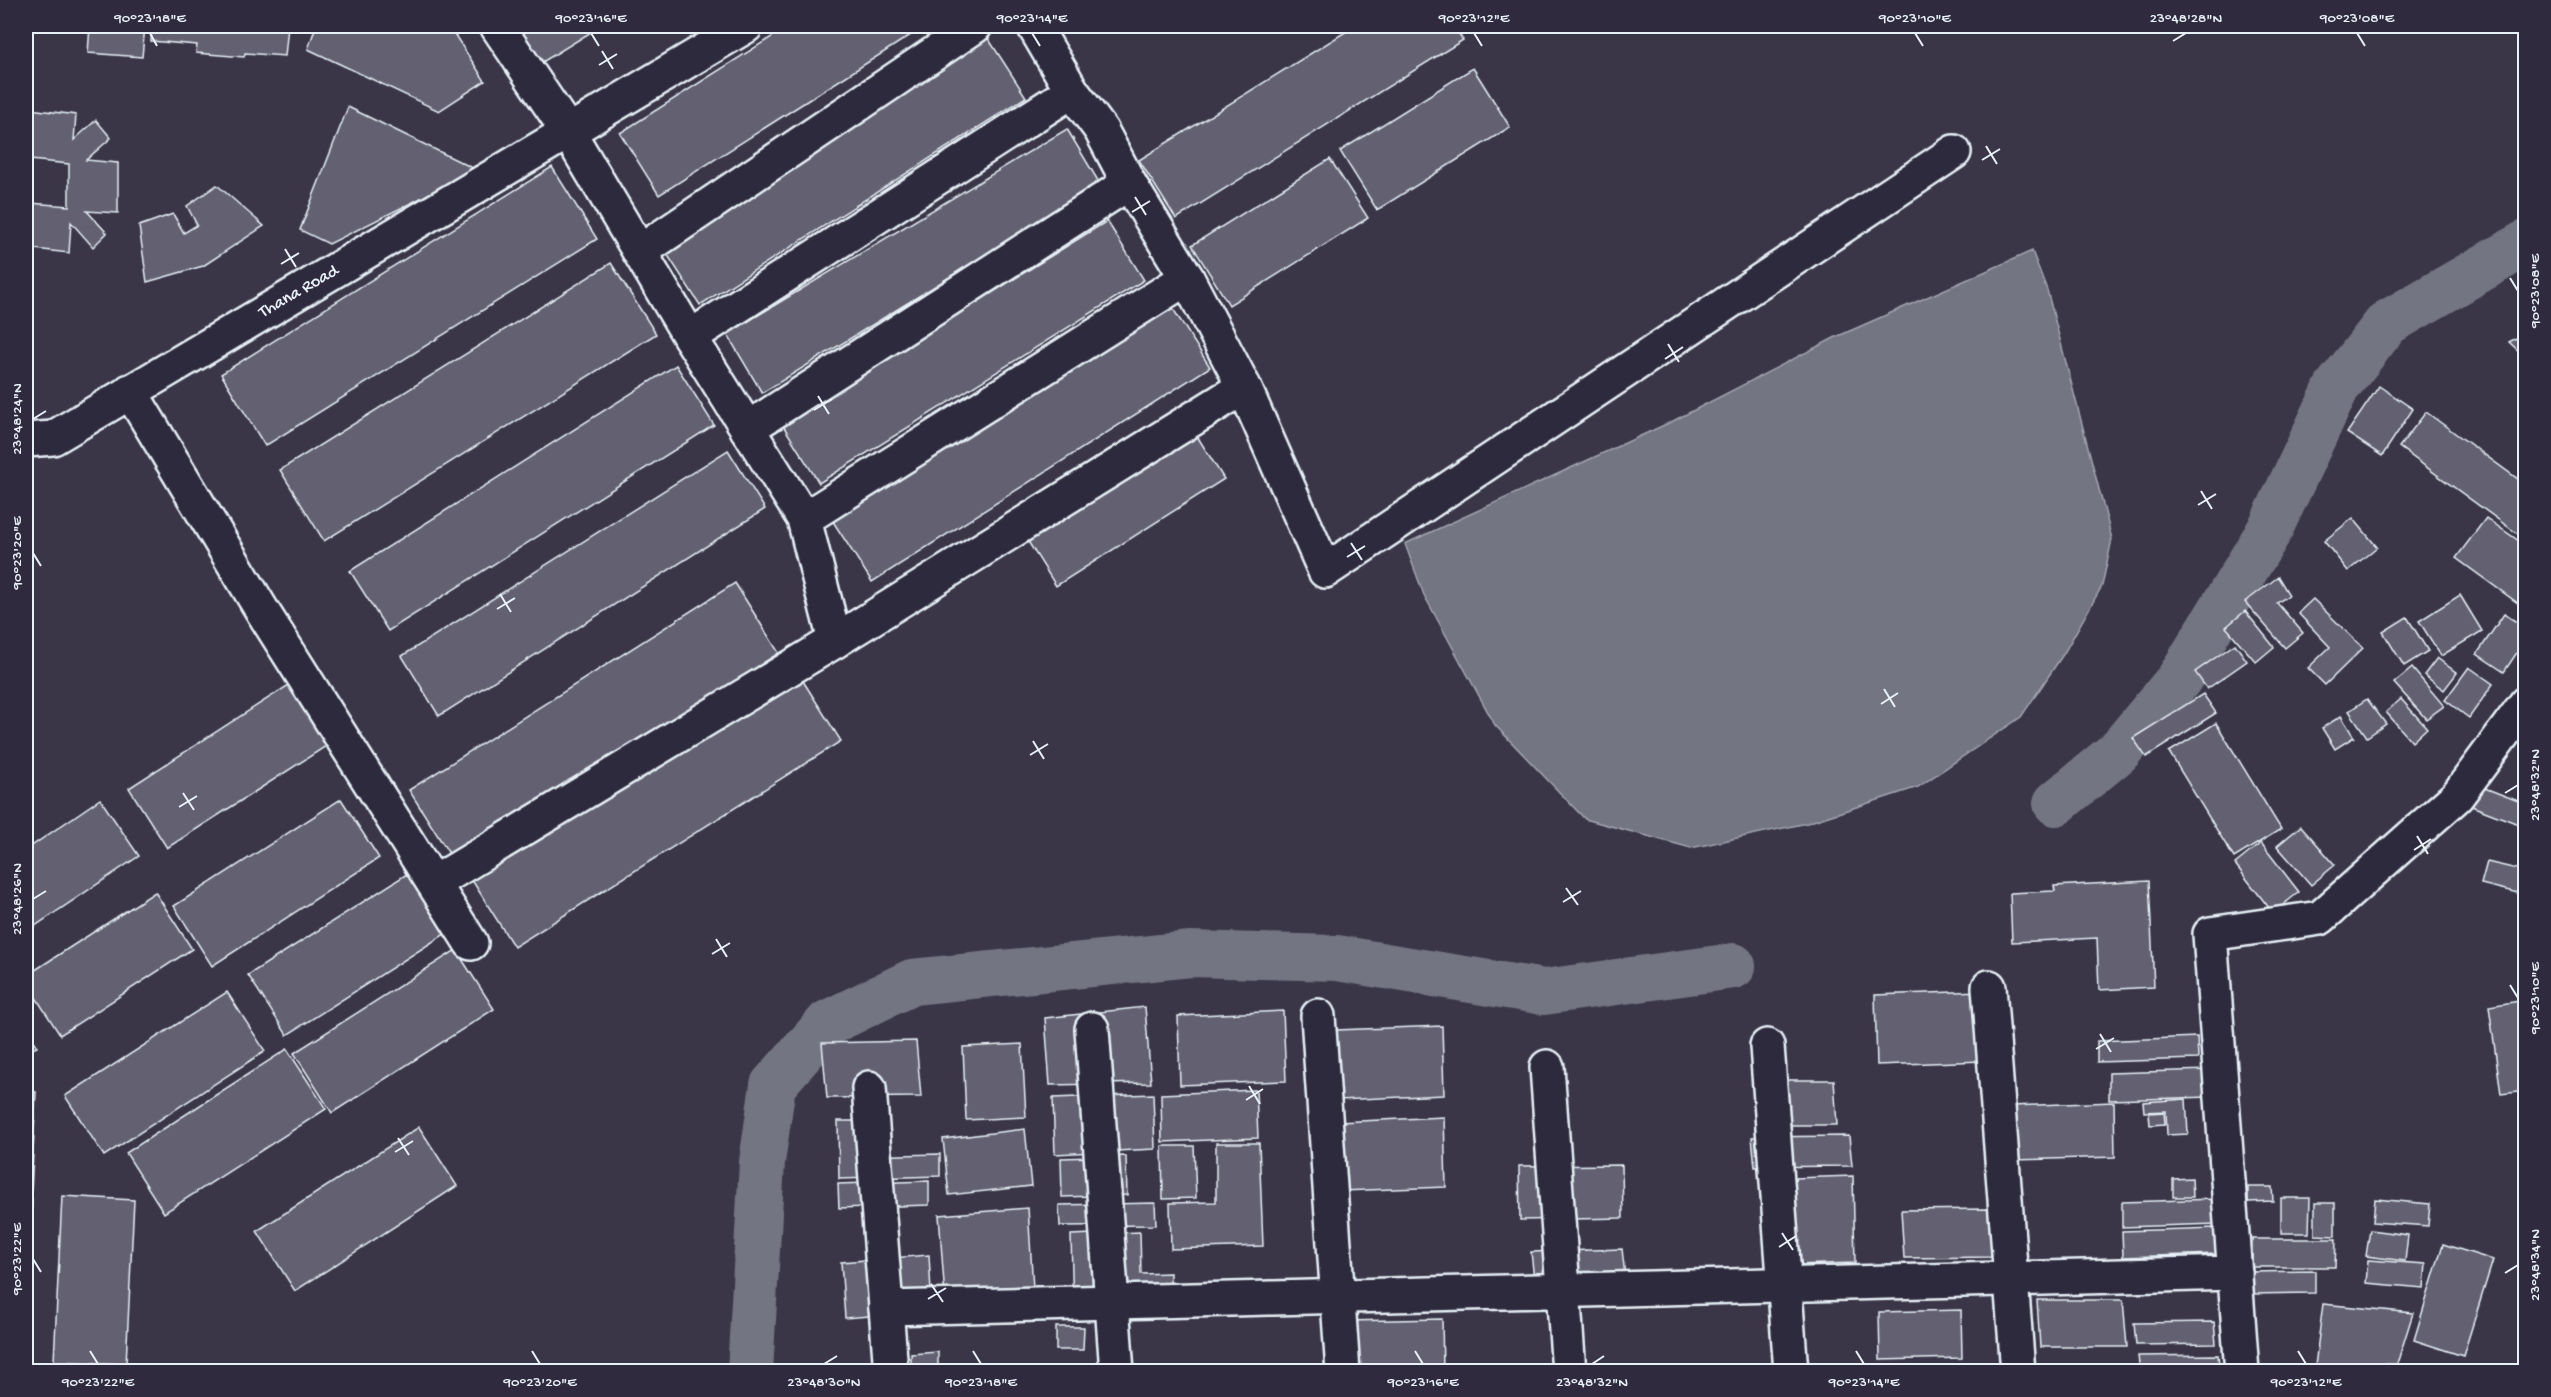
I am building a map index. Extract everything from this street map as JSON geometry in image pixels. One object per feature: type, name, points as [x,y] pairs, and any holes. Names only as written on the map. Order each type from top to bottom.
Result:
[{"type":"street","points":[[497,26],[569,133],[690,337],[804,519],[835,640]]},
{"type":"street","name":"Thana Road","points":[[26,440],[53,438],[746,26]]},
{"type":"street","points":[[641,251],[975,26]]},
{"type":"street","points":[[1034,26],[1072,91],[1101,130],[1129,183],[1187,278],[1244,387],[1324,572],[1954,152]]},
{"type":"street","points":[[690,337],[1072,91]]},
{"type":"street","points":[[747,429],[1129,183]]},
{"type":"street","points":[[804,519],[1187,278]]},
{"type":"street","points":[[434,884],[1244,387]]},
{"type":"street","points":[[130,391],[262,612],[471,942]]},
{"type":"street","points":[[2242,1371],[2210,934],[2320,918],[2457,796],[2526,703]]},
{"type":"street","points":[[1989,987],[2018,1371]]},
{"type":"street","points":[[1318,1016],[1343,1371]]},
{"type":"street","points":[[1092,1029],[1117,1371]]},
{"type":"street","points":[[1767,1046],[1791,1371]]},
{"type":"street","points":[[1547,1067],[1569,1371]]},
{"type":"street","points":[[870,1088],[891,1371]]},
{"type":"street","points":[[886,1308],[2235,1273]]},
{"type":"water","points":[[2032,251],[2047,290],[2112,539],[2102,586],[2064,653],[2021,717],[1918,787],[1807,823],[1691,848],[1585,819],[1495,725],[1424,595],[1405,544],[1673,421],[1836,337]]},
{"type":"building","points":[[90,26],[145,26],[142,57],[88,53]]},
{"type":"building","points":[[152,26],[288,26],[285,56],[245,53],[244,57],[196,53],[197,45],[151,41]]},
{"type":"building","points":[[316,26],[449,26],[485,81],[439,111],[308,49]]},
{"type":"building","points":[[511,26],[601,26],[536,66]]},
{"type":"building","points":[[789,26],[925,26],[659,195],[620,133]]},
{"type":"building","points":[[1355,26],[1454,26],[1463,40],[1176,219],[1139,160]]},
{"type":"building","points":[[986,35],[1026,97],[700,305],[660,243]]},
{"type":"building","points":[[1473,68],[1510,127],[1377,210],[1340,151]]},
{"type":"building","points":[[348,107],[477,170],[329,244],[300,230]]},
{"type":"building","points":[[30,109],[76,115],[74,140],[96,120],[111,138],[86,160],[118,163],[118,213],[87,211],[107,233],[93,247],[71,222],[69,253],[26,248],[26,140],[29,143]],"holes":[[[30,160],[69,164],[69,206],[29,203]]]},
{"type":"building","points":[[1067,129],[1100,184],[762,393],[727,334]]},
{"type":"building","points":[[1330,159],[1368,218],[1229,305],[1192,245]]},
{"type":"building","points":[[552,167],[597,239],[265,446],[221,374]]},
{"type":"building","points":[[217,185],[264,226],[203,266],[147,282],[139,226],[173,214],[184,233],[197,225],[187,206]]},
{"type":"building","points":[[1107,221],[1144,280],[819,483],[782,424]]},
{"type":"building","points":[[611,263],[656,334],[324,541],[280,470]]},
{"type":"building","points":[[1170,304],[1210,367],[872,582],[832,520]]},
{"type":"building","points":[[2524,334],[2526,336],[2526,358],[2509,342]]},
{"type":"building","points":[[676,365],[714,425],[388,631],[350,571]]},
{"type":"building","points":[[2379,386],[2413,409],[2382,456],[2347,433]]},
{"type":"building","points":[[2426,412],[2526,485],[2526,540],[2399,447]]},
{"type":"building","points":[[1185,417],[1224,479],[1056,586],[1017,524]]},
{"type":"building","points":[[728,450],[765,509],[439,716],[402,656]]},
{"type":"building","points":[[2353,518],[2377,547],[2348,571],[2324,541]]},
{"type":"building","points":[[2486,518],[2526,546],[2526,609],[2456,558]]},
{"type":"building","points":[[2278,577],[2289,595],[2277,603],[2303,633],[2285,648],[2245,602]]},
{"type":"building","points":[[735,583],[779,653],[453,860],[409,790]]},
{"type":"building","points":[[2460,595],[2482,631],[2441,656],[2419,621]]},
{"type":"building","points":[[2313,599],[2363,648],[2325,685],[2308,668],[2330,647],[2298,613]]},
{"type":"building","points":[[2245,611],[2274,647],[2256,662],[2226,627]]},
{"type":"building","points":[[2504,614],[2526,628],[2526,639],[2504,672],[2477,654]]},
{"type":"building","points":[[2407,617],[2428,651],[2404,666],[2383,632]]},
{"type":"building","points":[[2235,644],[2247,661],[2207,689],[2195,672]]},
{"type":"building","points":[[2437,658],[2457,673],[2444,690],[2424,675]]},
{"type":"building","points":[[2469,667],[2493,684],[2469,718],[2445,700]]},
{"type":"building","points":[[2412,668],[2444,706],[2426,719],[2394,683]]},
{"type":"building","points":[[796,670],[841,741],[514,947],[470,877]]},
{"type":"building","points":[[295,681],[334,741],[167,848],[129,788]]},
{"type":"building","points":[[2203,694],[2216,713],[2146,757],[2133,738]]},
{"type":"building","points":[[2367,699],[2386,724],[2367,737],[2349,711]]},
{"type":"building","points":[[2401,699],[2427,728],[2412,742],[2386,712]]},
{"type":"building","points":[[2341,716],[2354,737],[2335,749],[2322,728]]},
{"type":"building","points":[[2216,723],[2281,829],[2234,858],[2169,752]]},
{"type":"building","points":[[2477,785],[2526,804],[2526,827],[2469,805]]},
{"type":"building","points":[[100,799],[139,856],[26,932],[26,850]]},
{"type":"building","points":[[341,799],[379,858],[212,966],[174,906]]},
{"type":"building","points":[[2301,826],[2335,865],[2311,885],[2277,846]]},
{"type":"building","points":[[2261,843],[2299,892],[2273,913],[2235,864]]},
{"type":"building","points":[[2487,862],[2526,871],[2526,895],[2481,884]]},
{"type":"building","points":[[410,872],[448,932],[287,1035],[248,975]]},
{"type":"building","points":[[2149,881],[2154,987],[2099,990],[2097,938],[2012,942],[2010,893],[2055,891],[2054,886]]},
{"type":"building","points":[[155,892],[192,949],[60,1035],[26,982],[26,976]]},
{"type":"building","points":[[2522,904],[2526,904],[2526,954],[2521,954]]},
{"type":"building","points":[[456,950],[494,1009],[332,1113],[294,1053]]},
{"type":"building","points":[[1981,991],[1983,1061],[1877,1065],[1875,995]]},
{"type":"building","points":[[227,992],[265,1051],[104,1156],[65,1096]]},
{"type":"building","points":[[2526,1000],[2526,1091],[2501,1094],[2489,1006]]},
{"type":"building","points":[[1145,1007],[1151,1083],[1050,1085],[1045,1018]]},
{"type":"building","points":[[1283,1011],[1286,1081],[1180,1085],[1178,1016]]},
{"type":"building","points":[[1442,1026],[1444,1095],[1339,1100],[1336,1030]]},
{"type":"building","points":[[26,1028],[37,1047],[26,1052]]},
{"type":"building","points":[[2197,1037],[2198,1059],[2097,1062],[2097,1041]]},
{"type":"building","points":[[916,1041],[921,1097],[827,1098],[822,1043]]},
{"type":"building","points":[[1022,1044],[1026,1117],[966,1120],[963,1047]]},
{"type":"building","points":[[287,1049],[326,1109],[164,1213],[126,1153]]},
{"type":"building","points":[[2210,1070],[2211,1097],[2109,1100],[2109,1073]]},
{"type":"building","points":[[1755,1080],[1834,1080],[1837,1125],[1758,1125]]},
{"type":"building","points":[[1256,1090],[1258,1138],[1162,1142],[1161,1094]]},
{"type":"building","points":[[26,1091],[36,1092],[31,1193],[26,1192]]},
{"type":"building","points":[[1153,1094],[1155,1149],[1055,1154],[1053,1098]]},
{"type":"building","points":[[2186,1099],[2188,1134],[2167,1135],[2166,1111],[2144,1112],[2143,1102]]},
{"type":"building","points":[[2114,1102],[2115,1157],[2013,1160],[2012,1106]]},
{"type":"building","points":[[2164,1112],[2165,1124],[2150,1125],[2149,1113]]},
{"type":"building","points":[[1444,1117],[1446,1187],[1341,1191],[1339,1122]]},
{"type":"building","points":[[838,1121],[859,1121],[860,1156],[940,1154],[940,1176],[839,1179]]},
{"type":"building","points":[[419,1127],[457,1186],[295,1291],[257,1231]]},
{"type":"building","points":[[1025,1129],[1031,1186],[949,1195],[943,1139]]},
{"type":"building","points":[[1849,1136],[1852,1166],[1755,1167],[1752,1137]]},
{"type":"building","points":[[1216,1143],[1259,1143],[1263,1246],[1171,1249],[1170,1203],[1216,1202]]},
{"type":"building","points":[[1162,1146],[1194,1146],[1196,1198],[1163,1199]]},
{"type":"building","points":[[1126,1156],[1127,1195],[1062,1197],[1061,1158]]},
{"type":"building","points":[[1622,1165],[1623,1218],[1520,1220],[1519,1166]]},
{"type":"building","points":[[1853,1176],[1855,1263],[1767,1266],[1765,1179]]},
{"type":"building","points":[[2192,1178],[2193,1197],[2173,1197],[2173,1179]]},
{"type":"building","points":[[929,1181],[929,1205],[839,1208],[838,1184]]},
{"type":"building","points":[[2248,1187],[2272,1187],[2273,1201],[2248,1202]]},
{"type":"building","points":[[62,1196],[134,1200],[126,1364],[54,1361]]},
{"type":"building","points":[[26,1198],[32,1199],[29,1280],[26,1280]]},
{"type":"building","points":[[2281,1198],[2310,1198],[2309,1233],[2281,1233]]},
{"type":"building","points":[[2217,1199],[2218,1224],[2122,1227],[2122,1202]]},
{"type":"building","points":[[2375,1199],[2430,1204],[2428,1226],[2373,1222]]},
{"type":"building","points":[[1155,1203],[1156,1225],[1060,1226],[1059,1205]]},
{"type":"building","points":[[2315,1203],[2335,1203],[2335,1236],[2315,1235]]},
{"type":"building","points":[[1028,1208],[1034,1305],[946,1312],[939,1215]]},
{"type":"building","points":[[1989,1209],[1993,1257],[1904,1258],[1901,1210]]},
{"type":"building","points":[[2218,1228],[2219,1254],[2123,1257],[2122,1231]]},
{"type":"building","points":[[2370,1230],[2408,1235],[2405,1261],[2366,1256]]},
{"type":"building","points":[[1140,1232],[1141,1274],[1170,1273],[1170,1304],[1073,1312],[1071,1235]]},
{"type":"building","points":[[2252,1239],[2336,1239],[2335,1267],[2252,1267]]},
{"type":"building","points":[[2443,1244],[2493,1260],[2463,1356],[2414,1340]]},
{"type":"building","points":[[1622,1249],[1625,1276],[1534,1279],[1531,1252]]},
{"type":"building","points":[[929,1255],[932,1311],[845,1318],[841,1262]]},
{"type":"building","points":[[2368,1260],[2426,1264],[2424,1288],[2366,1283]]},
{"type":"building","points":[[2315,1271],[2315,1293],[2252,1294],[2251,1272]]},
{"type":"building","points":[[2037,1300],[2123,1300],[2127,1347],[2040,1347]]},
{"type":"building","points":[[2323,1304],[2413,1313],[2397,1364],[2315,1366]]},
{"type":"building","points":[[1961,1310],[1962,1358],[1880,1360],[1879,1312]]},
{"type":"building","points":[[1442,1319],[1443,1372],[1346,1372],[1346,1321]]},
{"type":"building","points":[[2214,1322],[2216,1344],[2136,1345],[2134,1323]]},
{"type":"building","points":[[1056,1327],[1084,1327],[1083,1350],[1056,1350]]},
{"type":"building","points":[[938,1352],[938,1372],[911,1372],[911,1354]]},
{"type":"building","points":[[2218,1355],[2220,1372],[2140,1372],[2138,1356]]},
{"type":"building","points":[[1533,1368],[1632,1369],[1632,1372],[1533,1372]]},
{"type":"waterway","points":[[2056,803],[2118,752],[2179,679],[2269,531],[2337,387],[2387,323],[2526,243]]},
{"type":"waterway","points":[[750,1372],[762,1162],[773,1085],[828,1023],[912,982],[1191,954],[1337,958],[1544,992],[1733,966]]}]
